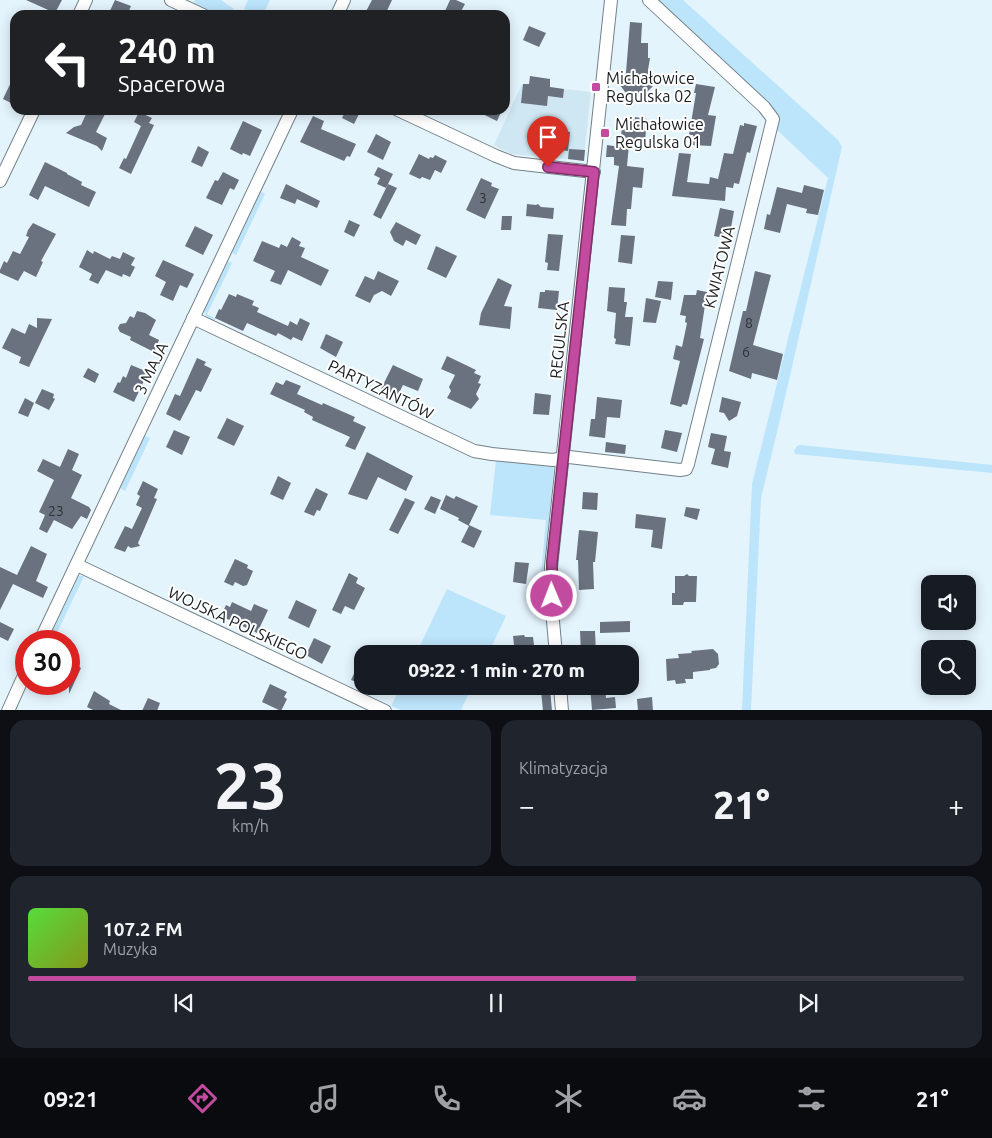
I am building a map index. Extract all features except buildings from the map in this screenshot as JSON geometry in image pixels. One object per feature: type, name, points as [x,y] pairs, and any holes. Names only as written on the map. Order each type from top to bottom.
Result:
[{"type":"street","points":[[171,0],[192,10]]},
{"type":"street","name":"REGULSKA","points":[[555,645],[551,574],[611,0]]},
{"type":"street","name":"KWIATOWA","points":[[562,458],[569,457],[680,470],[687,467],[773,121],[773,117],[769,112],[649,0]]},
{"type":"street","points":[[0,180],[32,115]]},
{"type":"street","name":"3 MAJA","points":[[45,630],[290,115]]},
{"type":"street","points":[[409,115],[514,163],[594,172]]},
{"type":"street","name":"PARTYZANTÓW","points":[[193,318],[472,450],[545,460],[562,458]]},
{"type":"street","name":"WOJSKA POLSKIEGO","points":[[77,565],[385,710]]},
{"type":"street","points":[[8,710],[15,695]]},
{"type":"street","points":[[561,695],[562,710]]},
{"type":"shaded area","points":[[195,0],[221,0],[234,9],[206,10],[193,4]]},
{"type":"shaded area","points":[[248,0],[270,0],[265,10],[244,9]]},
{"type":"shaded area","points":[[657,0],[683,0],[838,140],[842,147],[761,498],[751,710],[742,710],[752,484],[828,178],[775,130],[779,115]]},
{"type":"shaded area","points":[[522,84],[591,92],[584,155],[577,155],[576,160],[511,154],[494,145],[508,115],[510,115],[510,110]]},
{"type":"shaded area","points":[[261,192],[265,194],[236,255],[232,253]]},
{"type":"shaded area","points":[[228,261],[232,263],[207,314],[216,319],[214,322],[208,320],[204,311]]},
{"type":"shaded area","points":[[145,436],[150,438],[125,491],[120,488]]},
{"type":"shaded area","points":[[800,445],[992,465],[992,473],[795,454],[794,451]]},
{"type":"shaded area","points":[[496,460],[554,466],[544,595],[539,595],[546,520],[490,515]]},
{"type":"shaded area","points":[[79,576],[84,576],[58,630],[53,630]]},
{"type":"shaded area","points":[[447,589],[506,616],[492,645],[420,645]]},
{"type":"shaded area","points":[[396,695],[468,695],[461,710],[401,710],[391,706]]},
{"type":"place","name":"Michałowice Regulska 02","points":[[596,87]]},
{"type":"place","name":"Michałowice Regulska 01","points":[[605,133]]},
{"type":"route","points":[[548,167],[594,172],[552,562],[552,596]]}]
